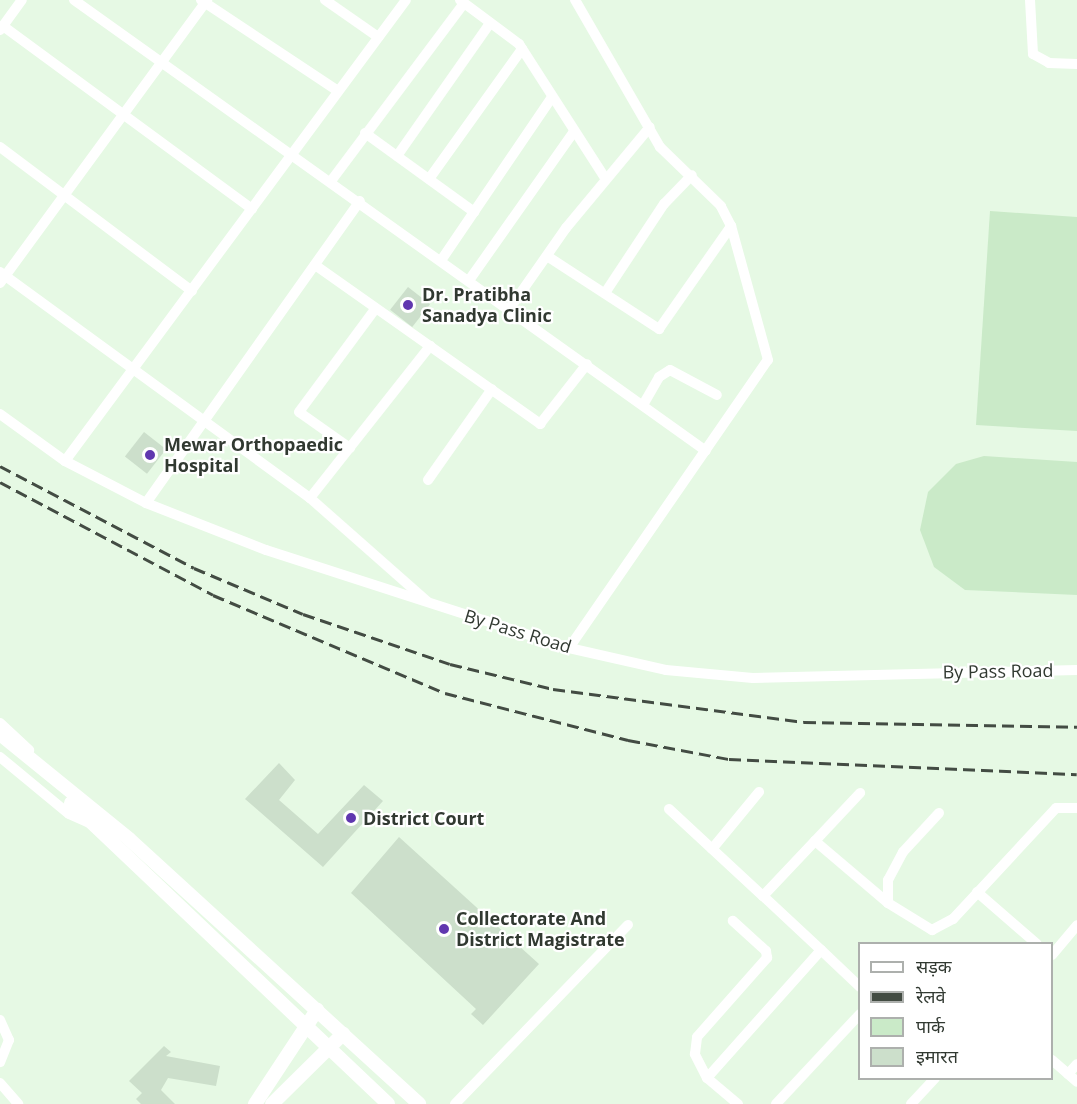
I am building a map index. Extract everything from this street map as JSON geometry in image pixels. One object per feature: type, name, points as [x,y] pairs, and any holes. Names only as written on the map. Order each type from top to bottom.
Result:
[{"type":"main road","points":[[0,734],[181,886],[418,1104]]},
{"type":"main road","points":[[37,767],[91,824],[381,1102]]},
{"type":"main road","points":[[170,899],[181,886]]},
{"type":"main road","points":[[258,1099],[317,1010]]},
{"type":"main road","points":[[272,1104],[343,1034]]},
{"type":"street","points":[[22,0],[1,28],[252,209]]},
{"type":"street","points":[[74,0],[442,259],[706,451]]},
{"type":"street","points":[[325,0],[378,37]]},
{"type":"street","points":[[65,461],[406,0]]},
{"type":"street","points":[[569,648],[768,360],[731,226],[692,175],[660,147],[575,0]]},
{"type":"street","points":[[1030,0],[1033,54],[1049,63],[1077,64]]},
{"type":"street","points":[[338,91],[204,1],[65,196],[2,277],[310,498],[430,604]]},
{"type":"street","points":[[331,181],[462,1],[522,49],[573,134],[605,178]]},
{"type":"street","points":[[397,156],[490,23]]},
{"type":"street","points":[[429,179],[522,49]]},
{"type":"street","points":[[442,259],[552,97]]},
{"type":"street","points":[[510,308],[605,178],[650,127]]},
{"type":"street","points":[[365,133],[474,212]]},
{"type":"street","points":[[470,279],[573,134]]},
{"type":"street","points":[[0,147],[192,291]]},
{"type":"street","points":[[605,293],[664,204],[692,175]]},
{"type":"street","points":[[146,502],[360,201]]},
{"type":"street","points":[[548,256],[659,329],[731,226]]},
{"type":"street","points":[[315,265],[540,424],[586,364]]},
{"type":"street","points":[[350,448],[299,412],[376,308]]},
{"type":"street","points":[[310,498],[430,346]]},
{"type":"street","points":[[643,405],[670,370],[717,395]]},
{"type":"street","points":[[428,480],[492,389]]},
{"type":"street","name":"By Pass Road","points":[[0,414],[65,461],[146,502],[266,550],[569,648],[666,670],[753,678],[1077,670]]},
{"type":"street","points":[[0,723],[82,803]]},
{"type":"street","points":[[0,757],[69,814],[91,824]]},
{"type":"street","points":[[712,849],[759,792]]},
{"type":"street","points":[[763,896],[860,793]]},
{"type":"street","points":[[815,842],[888,903],[932,930],[953,919],[1056,808],[1077,808]]},
{"type":"street","points":[[669,809],[858,985]]},
{"type":"street","points":[[888,903],[888,880],[903,852],[939,813]]},
{"type":"street","points":[[977,892],[1035,942]]},
{"type":"street","points":[[733,921],[766,951],[767,958],[697,1037],[695,1054],[707,1078],[738,1104]]},
{"type":"street","points":[[455,1104],[628,925]]},
{"type":"street","points":[[1053,954],[1077,925]]},
{"type":"street","points":[[707,1078],[821,950]]},
{"type":"street","points":[[776,1104],[858,1016]]},
{"type":"street","points":[[0,1020],[9,1040],[0,1062]]},
{"type":"street","points":[[1053,1061],[1077,1082]]},
{"type":"street","points":[[1068,1074],[1077,1064]]},
{"type":"street","points":[[911,1104],[933,1080]]},
{"type":"street","points":[[0,1083],[18,1104]]},
{"type":"street","points":[[258,1099],[272,1104]]},
{"type":"green space","points":[[990,211],[1077,217],[1077,431],[976,425]]},
{"type":"green space","points":[[984,456],[1077,462],[1077,595],[965,590],[934,567],[920,530],[928,492],[956,464]]},
{"type":"building","points":[[408,287],[430,304],[412,327],[390,310]]},
{"type":"building","points":[[144,432],[166,449],[147,474],[125,456]]},
{"type":"building","name":"District Court","points":[[279,763],[295,780],[279,800],[318,834],[364,785],[383,801],[323,867],[245,799]]},
{"type":"building","name":"Collectorate And District Magistrate","points":[[399,837],[539,964],[483,1025],[471,1014],[476,1009],[351,893]]},
{"type":"building","points":[[164,1046],[171,1052],[166,1056],[220,1066],[216,1086],[168,1078],[161,1090],[175,1104],[141,1104],[136,1099],[142,1093],[129,1081]]},
{"type":"railway","points":[[0,466],[194,568],[303,614],[450,664],[553,689],[804,722],[1077,727]]},
{"type":"railway","points":[[0,482],[213,595],[445,693],[628,740],[729,759],[1077,774]]},
{"type":"place","name":"Dr. Pratibha Sanadya Clinic","points":[[408,305]]},
{"type":"place","name":"Mewar Orthopaedic Hospital","points":[[150,455]]},
{"type":"place","name":"District Court","points":[[351,818]]},
{"type":"place","name":"Collectorate And District Magistrate","points":[[444,929]]}]
